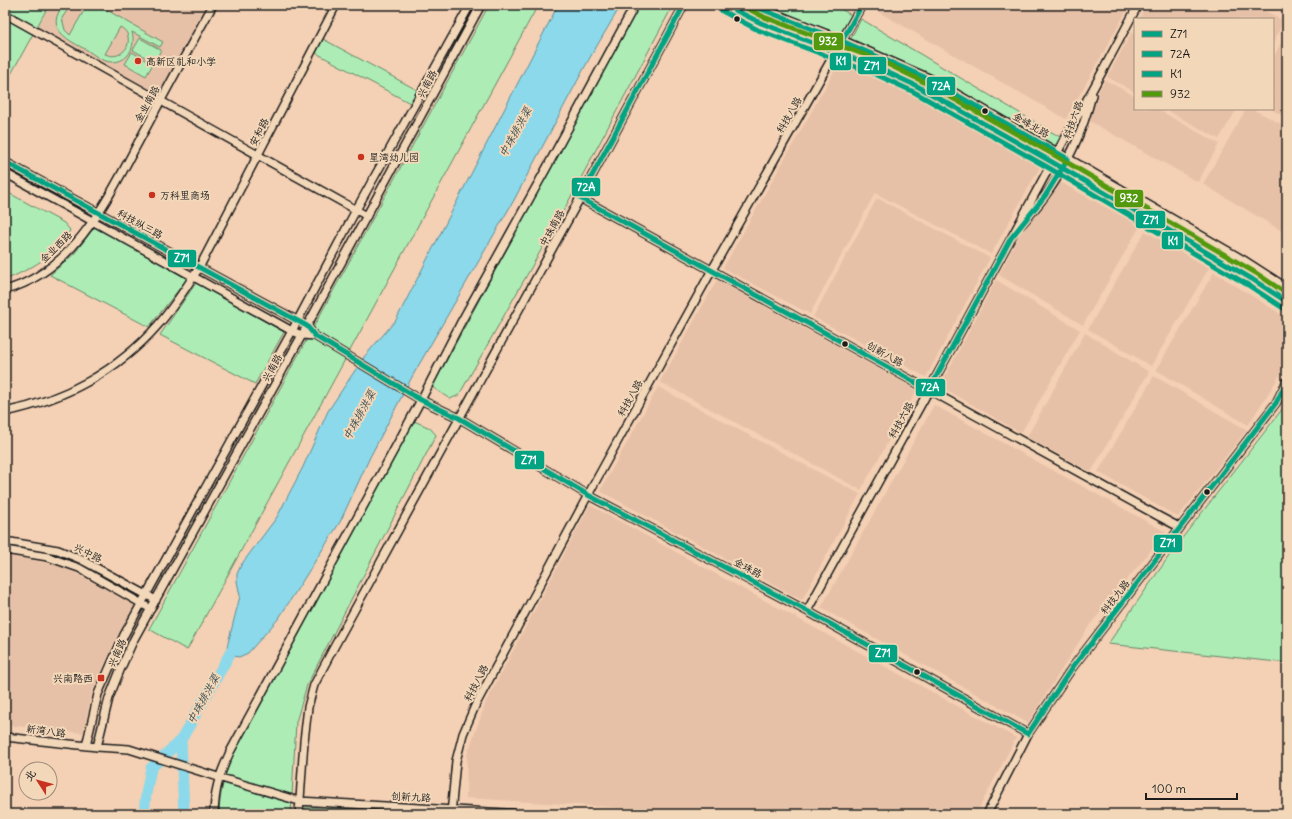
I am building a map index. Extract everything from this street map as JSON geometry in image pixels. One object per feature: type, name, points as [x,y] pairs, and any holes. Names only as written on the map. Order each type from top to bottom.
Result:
[{"type":"main road","points":[[725,5],[761,23],[878,68],[917,86],[1063,168],[1287,302]]},
{"type":"main road","name":"金峰北路","points":[[751,5],[842,41],[929,79],[1245,262],[1287,289]]},
{"type":"street","name":"金业南路","points":[[93,221],[99,213],[213,5]]},
{"type":"street","name":"安和路","points":[[5,412],[24,408],[55,398],[84,385],[111,368],[136,348],[159,325],[199,268],[336,5]]},
{"type":"street","name":"兴南路","points":[[86,746],[98,694],[118,648],[292,331],[356,210],[470,5]]},
{"type":"street","name":"兴南路","points":[[97,747],[109,698],[132,644],[302,336],[481,5]]},
{"type":"street","points":[[214,814],[218,777],[230,752],[421,400],[460,324],[635,5]]},
{"type":"street","name":"中珠南路","points":[[299,814],[308,707],[314,685],[684,5]]},
{"type":"street","name":"科技八路","points":[[451,812],[456,761],[463,734],[475,706],[588,495],[712,270],[862,5]]},
{"type":"street","name":"科技六路","points":[[807,611],[1138,5]]},
{"type":"street","points":[[5,14],[367,216]]},
{"type":"street","name":"科技六路","points":[[1011,238],[1045,196],[1068,159],[1087,117],[1094,86]]},
{"type":"street","name":"科技纵三路","points":[[5,162],[307,326]]},
{"type":"street","name":"科技纵三路","points":[[5,173],[302,336]]},
{"type":"street","name":"创新八路","points":[[580,198],[1180,527]]},
{"type":"street","name":"金业西路","points":[[5,290],[17,287],[46,271],[71,249],[93,221]]},
{"type":"street","points":[[307,326],[315,336]]},
{"type":"street","points":[[302,336],[315,336]]},
{"type":"street","name":"金珠路","points":[[315,336],[421,400],[459,418],[588,495],[807,611],[1028,734]]},
{"type":"street","name":"科技九路","points":[[987,814],[1028,734],[1072,668],[1276,402],[1287,381]]},
{"type":"street","name":"科技九路","points":[[1276,402],[1287,392]]},
{"type":"street","name":"兴中路","points":[[5,541],[58,550],[80,559],[156,600]]},
{"type":"street","name":"兴中路","points":[[5,550],[48,557],[79,568],[151,609]]},
{"type":"street","name":"新湾八路","points":[[5,736],[86,746],[130,749],[218,777]]},
{"type":"street","name":"创新九路","points":[[218,777],[299,801],[451,812],[523,814]]},
{"type":"shaded area","name":"高新区礼和小学","points":[[50,5],[209,5],[159,94],[38,27]]},
{"type":"shaded area","points":[[872,5],[1130,5],[1066,119],[870,7]]},
{"type":"shaded area","points":[[1146,5],[1254,5],[1284,21],[1274,41],[1274,18],[1140,18]]},
{"type":"shaded area","points":[[1132,32],[1134,33],[1134,91],[1107,77]]},
{"type":"shaded area","points":[[1287,32],[1287,118],[1272,110],[1274,110],[1274,56]]},
{"type":"shaded area","points":[[840,61],[918,93],[1043,162],[991,254],[875,193],[810,314],[723,268]]},
{"type":"shaded area","points":[[1105,80],[1134,95],[1134,110],[1159,110],[1219,144],[1198,182],[1084,118]]},
{"type":"shaded area","points":[[1167,110],[1236,110],[1219,139]]},
{"type":"shaded area","points":[[1245,110],[1254,110],[1287,127],[1287,234],[1203,184]]},
{"type":"shaded area","points":[[1049,176],[1140,226],[1083,325],[999,275]]},
{"type":"shaded area","points":[[877,198],[990,258],[926,377],[813,317]]},
{"type":"shaded area","points":[[1145,231],[1209,268],[1151,366],[1088,329]]},
{"type":"shaded area","points":[[1214,272],[1287,318],[1287,364],[1248,425],[1156,370]]},
{"type":"shaded area","points":[[717,280],[917,390],[861,490],[660,382]]},
{"type":"shaded area","points":[[996,280],[1080,330],[1021,433],[940,386]]},
{"type":"shaded area","points":[[1085,333],[1149,372],[1091,472],[1027,437]]},
{"type":"shaded area","points":[[1154,376],[1247,430],[1178,517],[1098,472]]},
{"type":"shaded area","points":[[658,387],[860,494],[802,600],[600,491]]},
{"type":"shaded area","points":[[934,405],[1166,532],[1089,626],[1028,723],[821,608]]},
{"type":"shaded area","points":[[590,505],[1016,738],[976,814],[717,814],[466,798],[467,755],[486,702]]},
{"type":"shaded area","points":[[5,555],[63,566],[135,605],[120,632],[92,692],[83,733],[5,725]]},
{"type":"green space","points":[[13,5],[49,5],[5,85],[5,19]]},
{"type":"green space","points":[[64,5],[78,5],[68,9],[62,18],[65,30],[70,35],[86,7],[79,5],[98,5],[163,42],[160,47],[132,32],[132,48],[127,56],[118,61],[105,61],[66,38],[61,33],[57,27],[56,20],[58,13]],"holes":[[[120,27],[128,35],[127,47],[123,52],[115,56],[105,54]]]},
{"type":"green space","points":[[489,5],[538,5],[187,650],[149,629]]},
{"type":"green space","points":[[639,5],[671,5],[671,9],[566,206],[459,395],[450,399],[432,387]]},
{"type":"green space","points":[[764,5],[834,5],[851,15],[840,34]]},
{"type":"green space","points":[[861,19],[1060,137],[1055,146],[932,76],[850,40]]},
{"type":"green space","points":[[140,38],[161,50],[154,62],[133,50]]},
{"type":"green space","points":[[323,39],[417,90],[410,103],[316,53]]},
{"type":"green space","points":[[132,52],[153,64],[146,76],[125,64]]},
{"type":"green space","points":[[5,191],[64,223],[70,230],[59,247],[51,254],[33,266],[5,280]]},
{"type":"green space","points":[[95,226],[187,279],[149,327],[50,275],[75,253]]},
{"type":"green space","points":[[196,283],[284,332],[255,384],[160,335]]},
{"type":"green space","points":[[1287,403],[1287,663],[1108,644],[1176,546]]},
{"type":"green space","points":[[414,421],[430,428],[436,435],[307,685],[296,722],[291,814],[219,814],[225,777],[238,742]]},
{"type":"green space","points":[[306,807],[417,814],[306,814]]},
{"type":"water","points":[[558,5],[621,5],[588,61],[514,200],[413,375],[370,457],[340,522],[279,618],[248,653],[239,657],[229,655],[227,647],[240,596],[237,574],[241,565],[277,517],[303,467],[328,411],[364,357],[396,320]]},
{"type":"waterway","name":"中珠排洪渠","points":[[184,814],[181,740],[236,643]]},
{"type":"waterway","points":[[144,814],[151,768],[181,740]]},
{"type":"transit line","name":"72A","points":[[684,5],[580,198],[929,390],[1011,238],[1045,196],[1068,159],[929,79],[842,41],[751,5]]},
{"type":"transit line","name":"Z71","points":[[725,5],[761,23],[878,68],[917,86],[1052,162],[1252,279],[1287,302]]},
{"type":"transit line","name":"932","points":[[741,5],[764,17],[881,61],[920,80],[1056,156],[1256,273],[1287,294]]},
{"type":"transit line","name":"72A","points":[[842,41],[862,5]]},
{"type":"transit line","name":"K1","points":[[722,11],[758,30],[875,74],[914,92],[1049,168],[1248,285],[1283,308]]},
{"type":"transit line","name":"Z71","points":[[5,162],[307,326],[315,336],[421,400],[459,418],[588,495],[807,611],[1028,734],[1072,668],[1276,403],[1287,381]]},
{"type":"place","name":"高新区礼和小学","points":[[138,61]]},
{"type":"place","name":"星湾幼儿园","points":[[361,157]]},
{"type":"place","name":"万科里商场","points":[[152,195]]},
{"type":"place","name":"兴南路西","points":[[101,678]]}]
